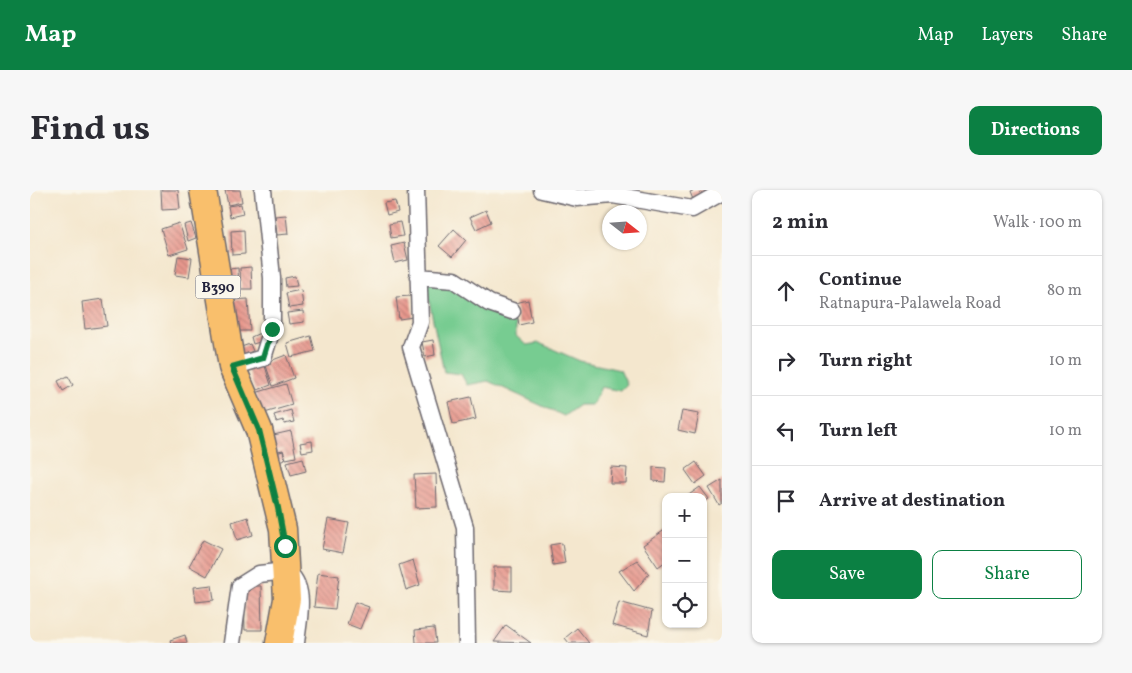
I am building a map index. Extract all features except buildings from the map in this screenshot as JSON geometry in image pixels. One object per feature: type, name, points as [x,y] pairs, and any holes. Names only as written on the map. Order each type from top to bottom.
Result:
[{"type":"main road","name":"B390","points":[[203,190],[232,367],[259,430],[283,529],[287,599],[280,643]]},
{"type":"street","points":[[232,367],[263,358],[272,329],[272,278],[263,190]]},
{"type":"street","points":[[416,190],[420,322],[411,347],[465,527],[467,643]]},
{"type":"street","points":[[542,190],[577,198],[613,195],[692,210],[722,192]]},
{"type":"street","points":[[418,277],[454,280],[489,303],[512,311]]},
{"type":"street","points":[[232,643],[240,586],[259,574],[286,571],[291,574],[300,595],[296,643]]},
{"type":"green space","points":[[425,282],[453,285],[479,306],[516,324],[516,336],[526,345],[539,343],[580,361],[620,370],[627,385],[621,391],[601,387],[593,405],[579,405],[564,416],[488,381],[467,385],[461,374],[444,372]]},
{"type":"route","points":[[272,329],[263,358],[232,367],[259,430],[283,529],[285,546]]}]
